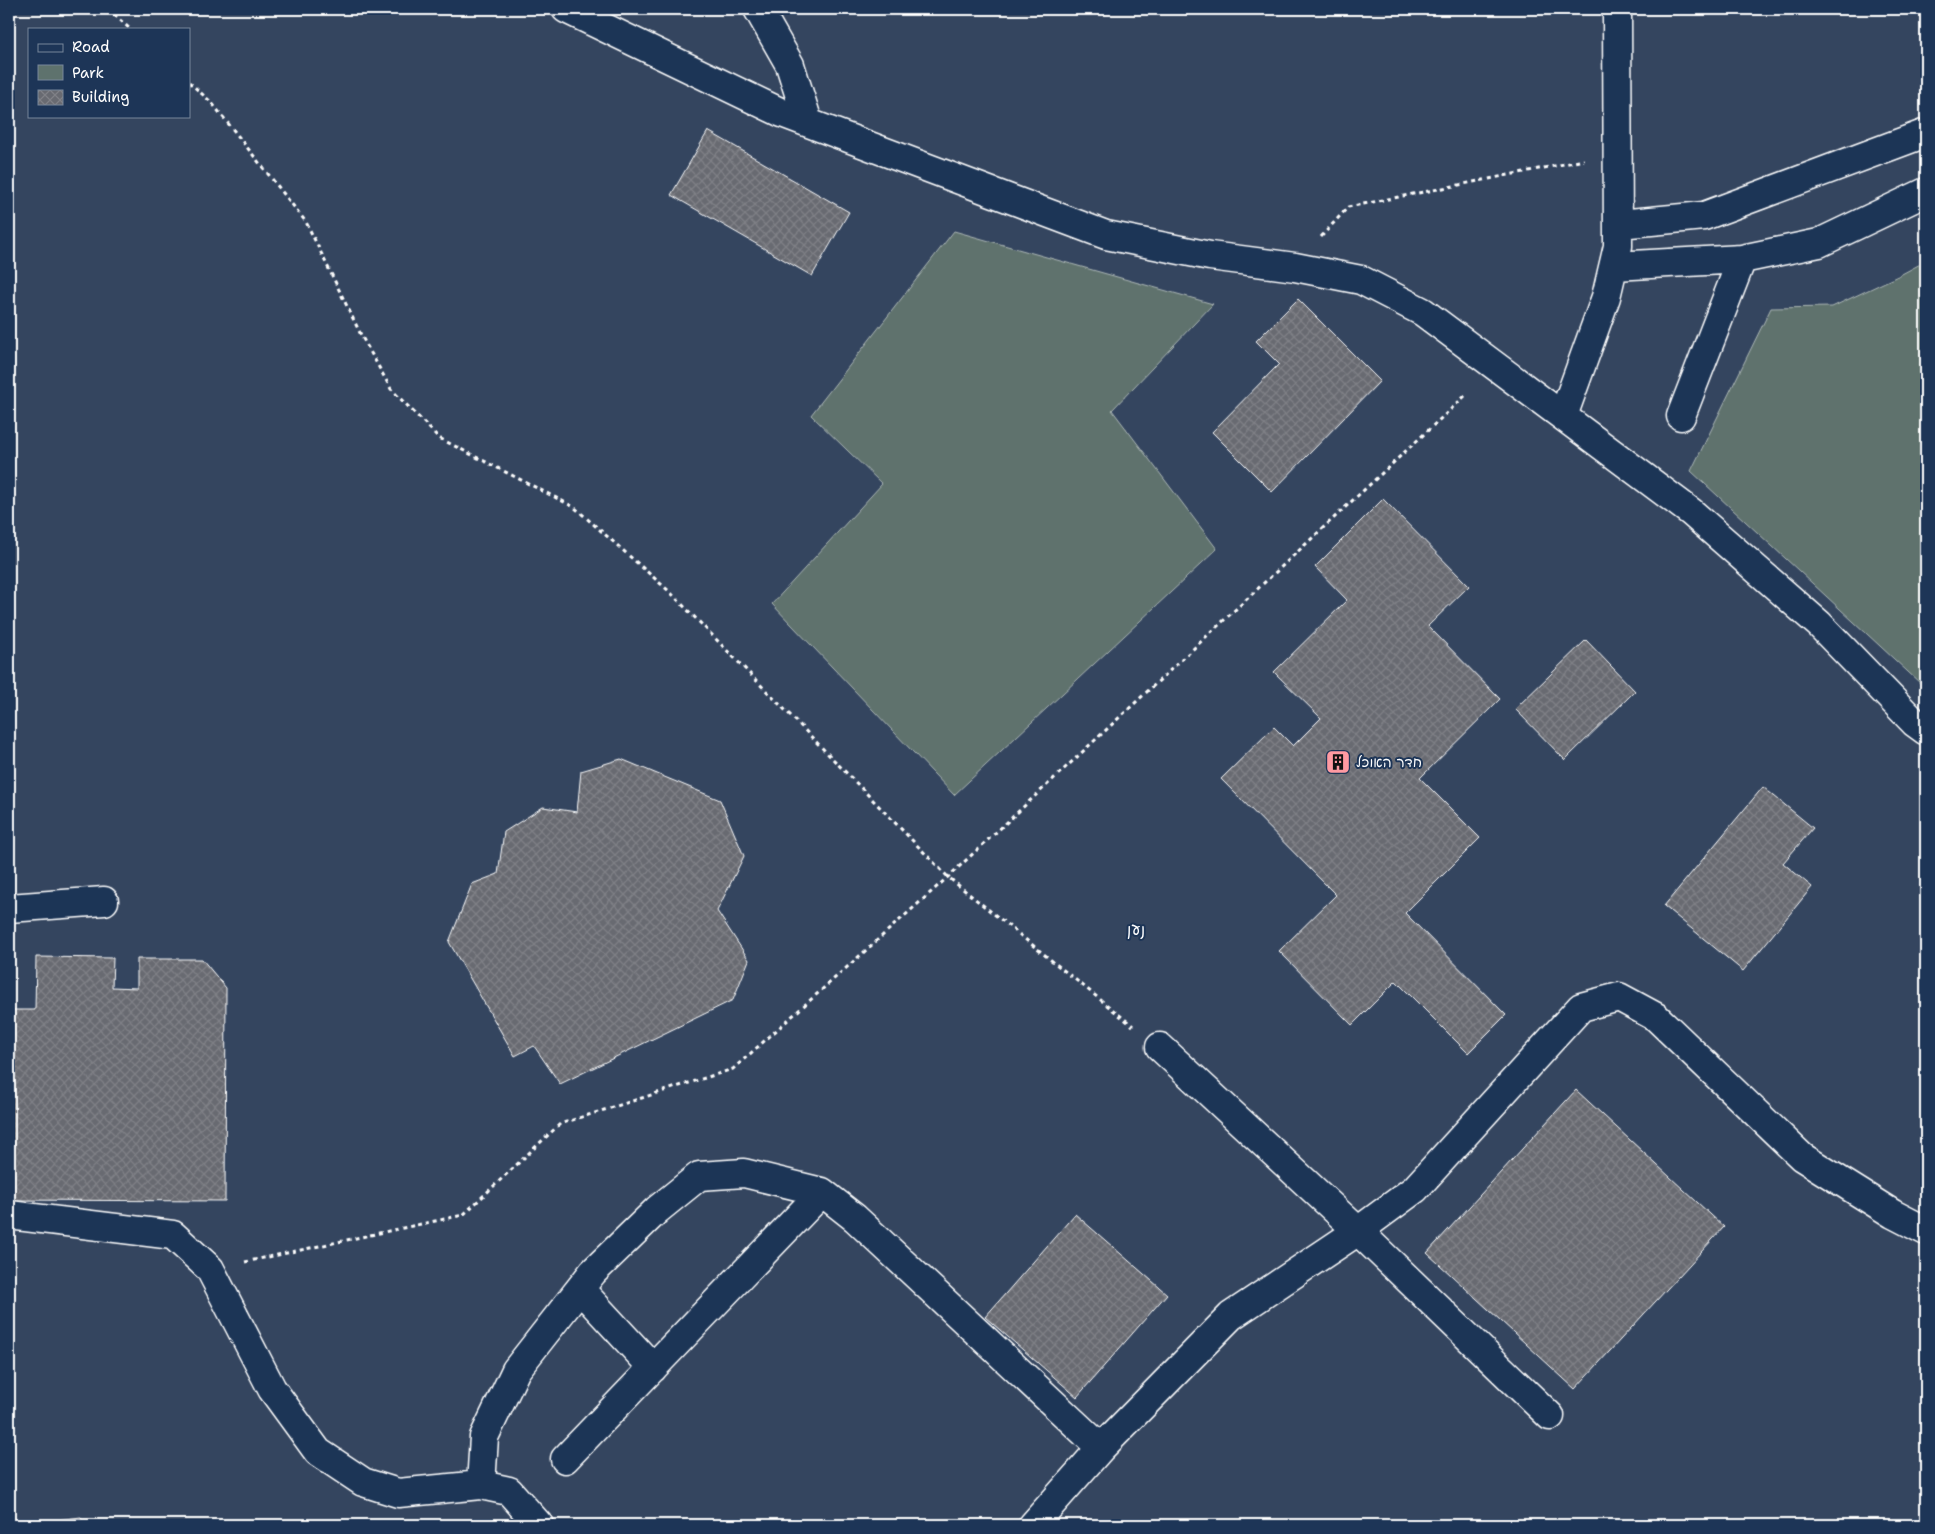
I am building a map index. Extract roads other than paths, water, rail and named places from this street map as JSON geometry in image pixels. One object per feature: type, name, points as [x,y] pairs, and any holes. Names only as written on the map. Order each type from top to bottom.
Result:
[{"type":"street","points":[[566,9],[782,113],[1106,235],[1210,256],[1295,267],[1361,280],[1423,312],[1692,512],[1923,719]]},
{"type":"street","points":[[758,9],[790,65],[808,122]]},
{"type":"street","points":[[1563,416],[1606,297],[1618,246],[1617,9]]},
{"type":"street","points":[[1619,224],[1704,216],[1926,133]]},
{"type":"street","points":[[1614,266],[1742,259],[1819,244],[1926,192]]},
{"type":"street","points":[[1681,416],[1742,259]]},
{"type":"street","points":[[9,908],[104,901]]},
{"type":"street","points":[[1033,1525],[1101,1448],[1231,1316],[1358,1231],[1415,1190],[1581,1007],[1618,997],[1656,1017],[1802,1157],[1893,1214],[1926,1231]]},
{"type":"street","points":[[1160,1047],[1358,1231],[1550,1416]]},
{"type":"street","points":[[481,1485],[484,1437],[516,1370],[593,1272],[650,1217],[699,1176],[744,1172],[822,1192],[855,1218],[1101,1448]]},
{"type":"street","points":[[565,1459],[822,1192]]},
{"type":"street","points":[[9,1215],[173,1235],[210,1269],[272,1389],[318,1452],[363,1482],[398,1493],[481,1485],[509,1491],[539,1525]]},
{"type":"street","points":[[580,1289],[653,1368]]},
{"type":"place","name":"חדר האוכל","points":[[1338,762]]},
{"type":"district","name":"נען","points":[[1136,929]]}]
